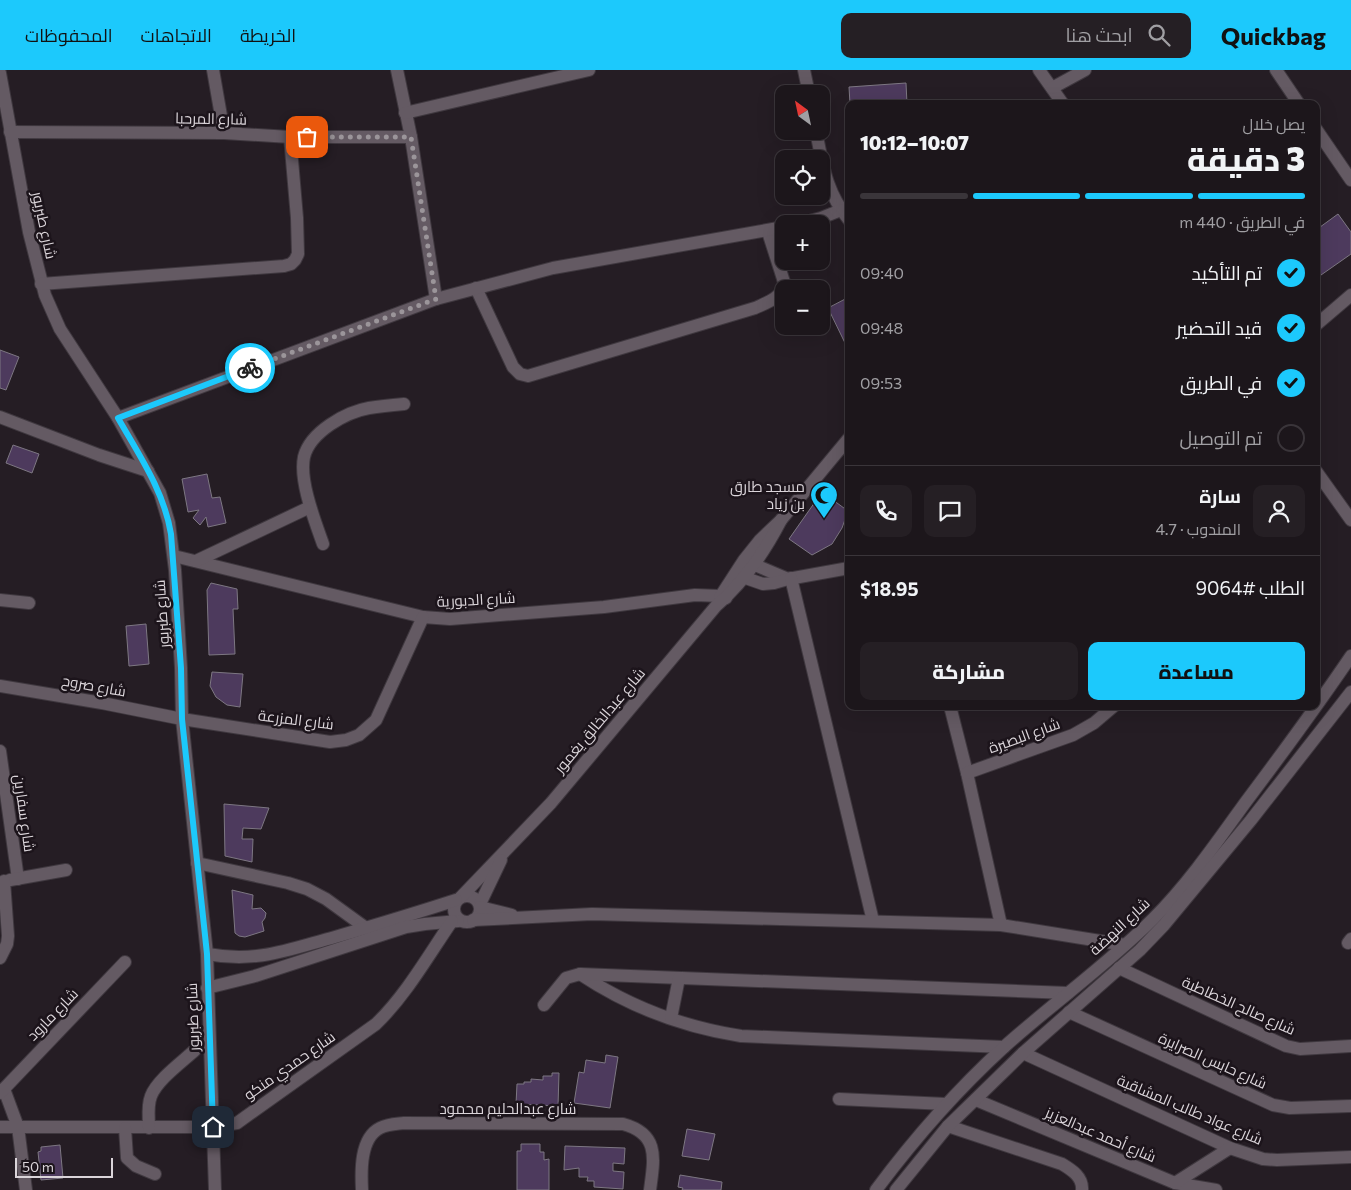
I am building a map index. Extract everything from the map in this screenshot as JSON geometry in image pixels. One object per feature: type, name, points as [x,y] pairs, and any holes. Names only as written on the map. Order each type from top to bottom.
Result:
[{"type":"street","points":[[213,70],[224,134]]},
{"type":"street","points":[[397,70],[411,137],[436,299]]},
{"type":"street","points":[[405,113],[589,70]]},
{"type":"street","points":[[804,70],[807,85]]},
{"type":"street","points":[[1039,70],[1060,100]]},
{"type":"street","points":[[1052,88],[1085,70]]},
{"type":"street","points":[[1276,70],[1296,100]]},
{"type":"street","name":"شارع طبربور","points":[[0,73],[29,232],[41,284],[54,316],[118,418],[148,471],[164,503],[169,523],[174,556],[181,668],[182,719],[207,954],[215,1190]]},
{"type":"street","name":"شارع المرحبا","points":[[10,132],[224,134],[290,137],[411,137]]},
{"type":"street","points":[[1320,135],[1351,180]]},
{"type":"street","points":[[41,284],[238,270],[291,264],[298,254],[290,137]]},
{"type":"street","points":[[818,140],[830,191],[845,215],[830,217]]},
{"type":"street","points":[[118,418],[436,299],[553,268],[614,256],[775,230]]},
{"type":"street","points":[[476,288],[513,367],[520,374],[528,376],[770,302],[778,297],[785,285],[768,232]]},
{"type":"street","points":[[1320,322],[1351,295]]},
{"type":"street","points":[[323,544],[310,507],[304,476],[304,457],[310,443],[325,427],[352,413],[368,408],[404,404]]},
{"type":"street","points":[[0,417],[98,455],[148,471]]},
{"type":"street","name":"شارع عبدالخالق يغمور","points":[[459,898],[551,803],[721,600],[749,563],[760,540],[781,520],[845,443]]},
{"type":"street","points":[[1320,481],[1351,520]]},
{"type":"street","points":[[196,561],[310,507]]},
{"type":"street","name":"شارع الدبورية","points":[[174,556],[423,617],[450,619],[604,607],[695,595],[721,600]]},
{"type":"street","points":[[749,563],[789,579]]},
{"type":"street","points":[[740,576],[763,584],[845,569]]},
{"type":"street","points":[[789,579],[873,921]]},
{"type":"street","points":[[0,600],[29,603]]},
{"type":"street","name":"شارع المزرعة","points":[[182,719],[330,742],[352,738],[370,727],[376,720],[423,617]]},
{"type":"street","name":"شارع النهضة","points":[[1320,702],[1351,656]]},
{"type":"street","name":"شارع صروح","points":[[0,686],[102,702],[182,719]]},
{"type":"street","points":[[1328,691],[1347,705]]},
{"type":"street","name":"شارع النهضة","points":[[896,1190],[948,1126],[1023,1053],[1152,937],[1179,908],[1347,705],[1351,692]]},
{"type":"street","points":[[951,710],[968,773],[1000,925]]},
{"type":"street","name":"شارع البصيرة","points":[[968,773],[1073,735],[1094,723],[1109,710]]},
{"type":"street","name":"شارع النهضة","points":[[876,1190],[900,1157],[946,1104],[1004,1047],[1125,945],[1154,918],[1178,891],[1220,837],[1314,710]]},
{"type":"street","name":"شارع سفارين","points":[[0,751],[18,879]]},
{"type":"street","name":"شارع عبدالخالق يغمور","points":[[480,906],[504,853]]},
{"type":"street","points":[[197,863],[308,889],[326,899],[366,928]]},
{"type":"street","points":[[0,958],[7,944],[8,936],[2,881],[66,870]]},
{"type":"street","points":[[207,954],[237,958],[260,957],[366,928],[465,895],[474,897],[480,906],[479,913],[462,921]]},
{"type":"street","points":[[459,898],[454,906],[454,912],[456,917],[462,921]]},
{"type":"street","points":[[480,906],[520,916]]},
{"type":"street","points":[[208,988],[255,976],[406,927],[520,916],[592,914],[1000,925],[1125,945]]},
{"type":"street","name":"شارع حمدي منكو","points":[[0,1127],[213,1127],[237,1123],[376,1024],[388,1013],[462,921]]},
{"type":"street","name":"شارع مارود","points":[[26,1190],[18,1127],[2,1091],[124,962]]},
{"type":"street","name":"شارع صالح الخطاطبة","points":[[1119,968],[1286,1046],[1300,1049],[1351,1046]]},
{"type":"street","points":[[544,1005],[566,978],[580,974],[1068,993]]},
{"type":"street","points":[[580,974],[624,1000],[693,1026],[740,1036],[1004,1047]]},
{"type":"street","points":[[671,1018],[678,978]]},
{"type":"street","name":"شارع حابس الصرايرة","points":[[1069,1012],[1273,1104],[1290,1108],[1351,1106]]},
{"type":"street","points":[[150,1128],[148,1106],[150,1097],[156,1087],[195,1050]]},
{"type":"street","name":"شارع عواد طالب المشاقبة","points":[[1023,1053],[1230,1148],[1263,1159],[1351,1157]]},
{"type":"street","points":[[839,1099],[946,1104]]},
{"type":"street","name":"شارع أحمد عبدالعزيز","points":[[976,1100],[1176,1183],[1216,1190]]},
{"type":"street","name":"شارع عبدالحليم محمود","points":[[362,1190],[360,1167],[362,1157],[373,1134],[389,1125],[623,1124],[644,1135],[651,1142],[650,1190]]},
{"type":"street","points":[[948,1126],[1062,1164],[1074,1171],[1080,1179],[1083,1187],[1082,1190]]},
{"type":"street","points":[[125,1128],[127,1158],[136,1166],[155,1174]]},
{"type":"street","points":[[1176,1183],[1230,1148]]},
{"type":"building","points":[[906,83],[907,100],[850,100],[849,87]]},
{"type":"building","points":[[1338,214],[1351,232],[1351,254],[1321,275],[1320,274],[1320,227]]},
{"type":"building","points":[[845,299],[845,343],[830,312],[830,307]]},
{"type":"building","points":[[0,350],[19,357],[6,390],[0,388]]},
{"type":"building","points":[[13,445],[39,454],[32,473],[6,463]]},
{"type":"building","points":[[207,474],[212,498],[220,497],[226,523],[208,527],[206,517],[200,525],[193,518],[199,510],[188,512],[182,479]]},
{"type":"building","name":"مسجد طارق بن زياد","points":[[822,492],[845,509],[845,520],[842,528],[832,544],[812,555],[789,539]]},
{"type":"building","points":[[211,583],[237,589],[238,609],[233,609],[235,654],[209,655],[207,590]]},
{"type":"building","points":[[146,624],[149,664],[129,666],[126,626]]},
{"type":"building","points":[[212,672],[243,674],[240,707],[227,705],[216,697],[210,686]]},
{"type":"building","points":[[224,804],[269,808],[261,829],[243,828],[242,839],[253,839],[252,862],[225,856]]},
{"type":"building","points":[[232,890],[253,895],[252,909],[261,908],[266,913],[262,922],[264,931],[245,937],[235,933]]},
{"type":"building","points":[[606,1055],[618,1057],[610,1108],[574,1103],[579,1072],[584,1073],[586,1060],[605,1063]]},
{"type":"building","points":[[552,1073],[559,1073],[558,1106],[516,1104],[517,1084],[531,1082],[531,1079],[543,1080],[543,1076],[552,1076]]},
{"type":"building","points":[[687,1129],[715,1134],[709,1160],[682,1156]]},
{"type":"building","points":[[521,1144],[540,1144],[540,1152],[544,1152],[544,1160],[549,1159],[549,1190],[517,1190],[517,1151],[521,1151]]},
{"type":"building","points":[[60,1145],[63,1178],[41,1180],[38,1152],[41,1151],[41,1147]]},
{"type":"building","points":[[565,1146],[625,1148],[624,1164],[613,1163],[613,1171],[624,1172],[623,1189],[594,1187],[594,1181],[587,1181],[588,1177],[579,1177],[579,1168],[564,1170]]},
{"type":"building","points":[[680,1175],[722,1182],[721,1190],[682,1190],[683,1188],[678,1187]]},
{"type":"way so far","points":[[250,368],[436,299],[411,137],[307,137]]},
{"type":"place","name":"مسجد طارق بن زياد","points":[[824,519]]},
{"type":"route","points":[[213,1127],[207,954],[182,719],[181,668],[171,534],[160,493],[118,418],[250,368]]}]
